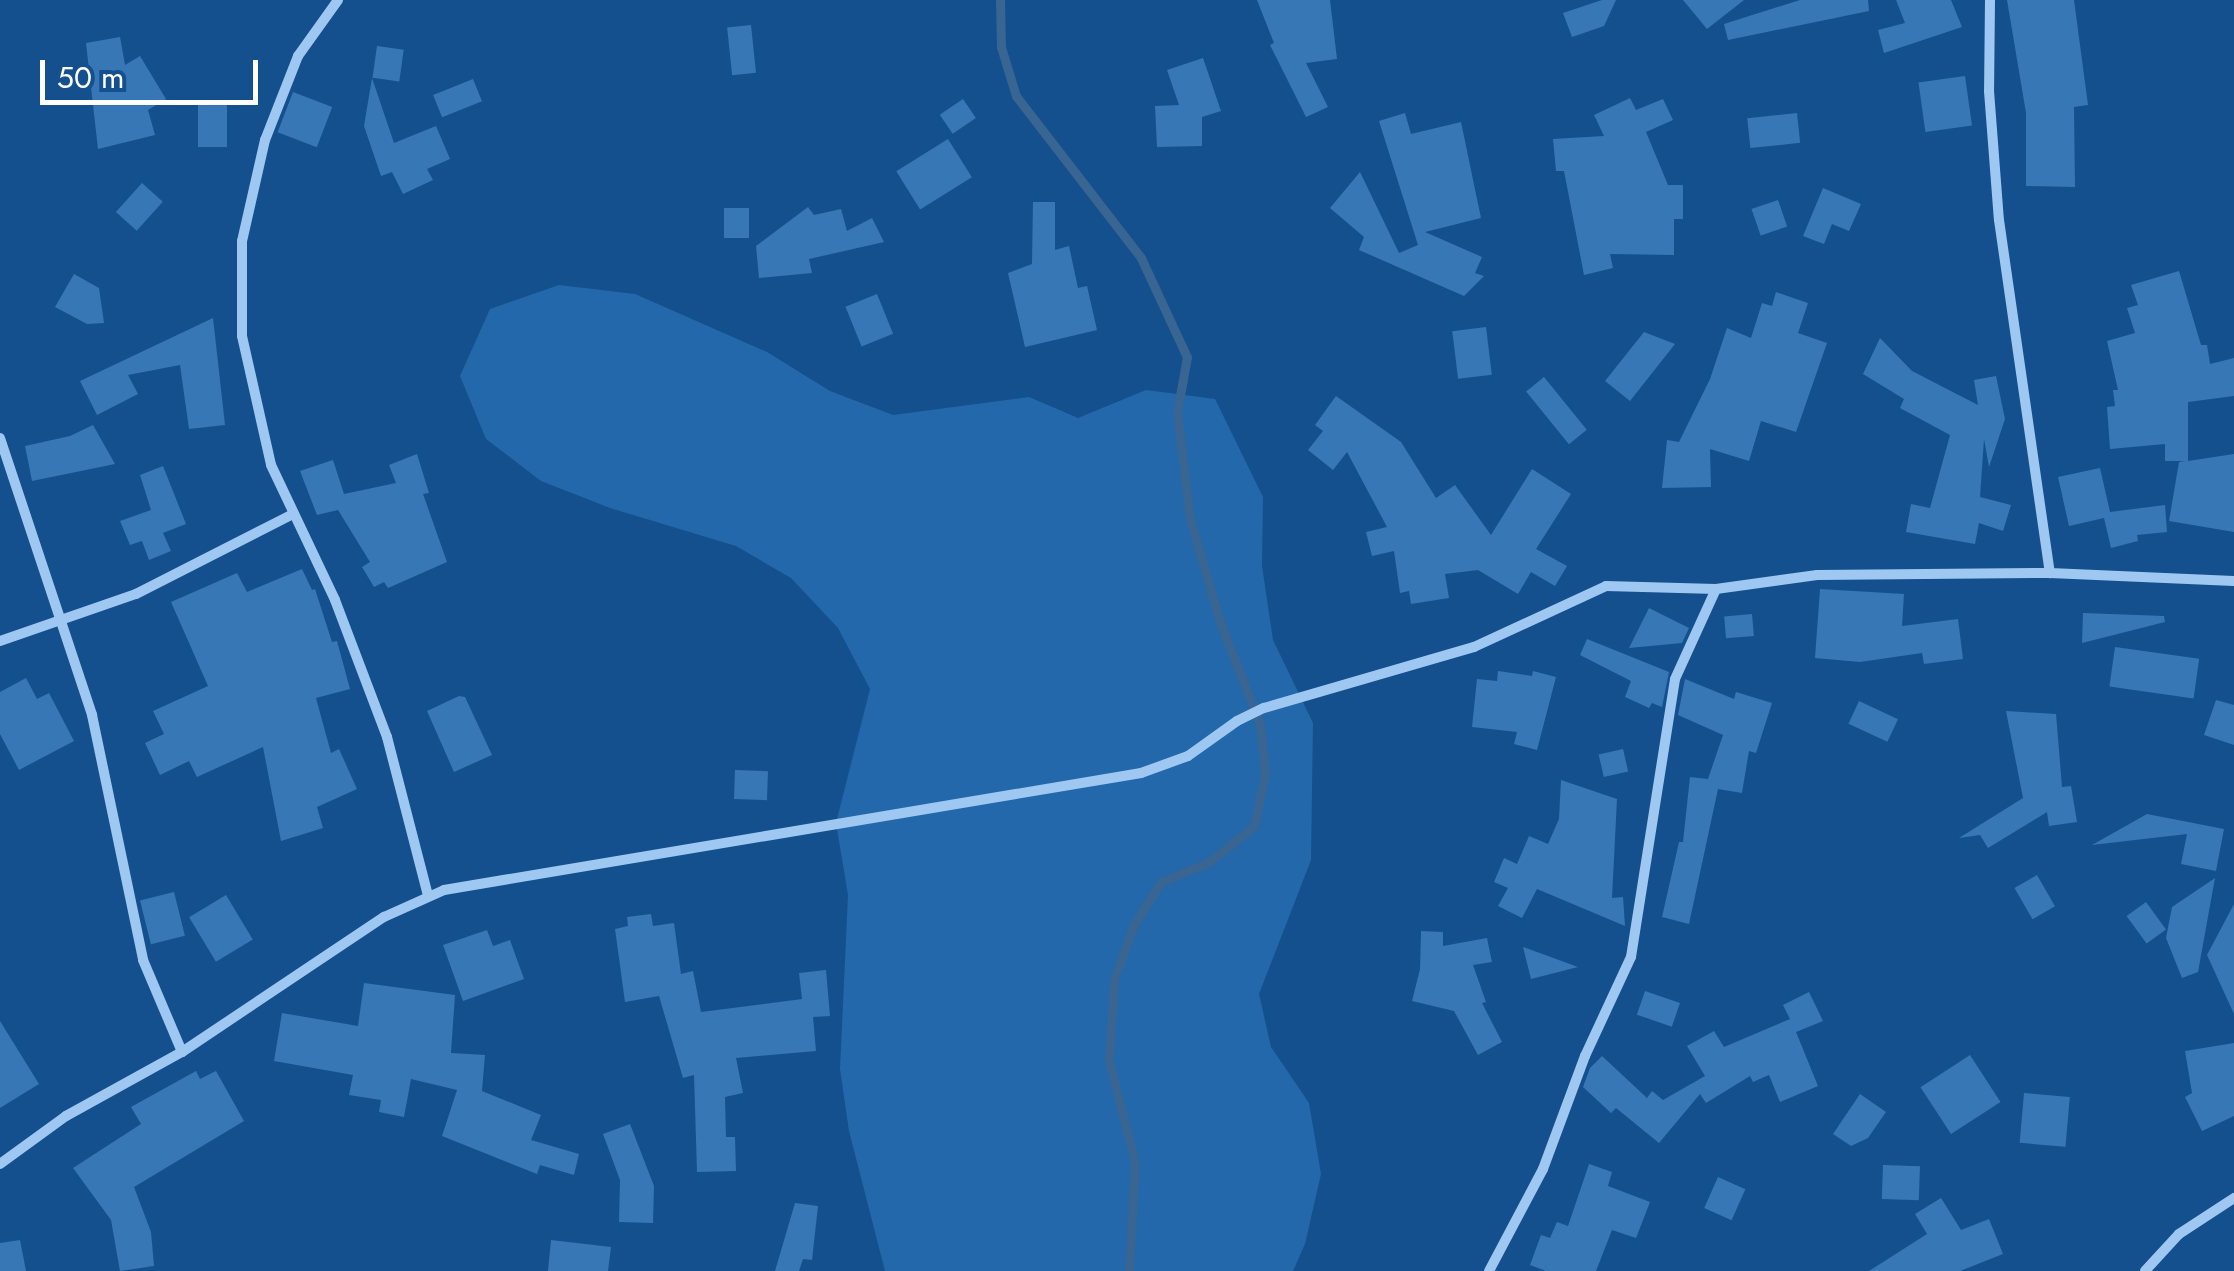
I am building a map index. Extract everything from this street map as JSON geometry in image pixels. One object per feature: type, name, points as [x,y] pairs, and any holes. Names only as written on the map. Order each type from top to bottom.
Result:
[{"type":"street","points":[[338,0],[298,56],[265,140],[242,240],[242,336],[271,465],[335,600],[387,737],[428,896]]},
{"type":"street","points":[[1990,0],[1989,92],[1998,220],[2050,573]]},
{"type":"street","points":[[0,438],[92,715],[142,960],[182,1052]]},
{"type":"street","points":[[0,641],[136,594],[293,514]]},
{"type":"street","points":[[0,1164],[66,1116],[182,1052],[384,917],[428,896],[506,877],[1141,773],[1188,756],[1237,721],[1264,708],[1474,647],[1606,586],[1716,589],[1817,576],[2050,573],[2234,582]]},
{"type":"street","points":[[1489,1271],[1543,1169],[1585,1056],[1631,957],[1676,679],[1716,589]]},
{"type":"street","points":[[2145,1271],[2179,1234],[2234,1198]]},
{"type":"shaded area","points":[[559,285],[635,294],[767,352],[830,391],[893,415],[1029,397],[1078,418],[1146,390],[1215,399],[1263,497],[1262,566],[1273,640],[1313,723],[1311,860],[1259,994],[1271,1047],[1309,1103],[1321,1174],[1305,1244],[1293,1271],[885,1271],[849,1131],[840,1069],[848,895],[836,823],[870,689],[838,628],[791,578],[736,546],[610,508],[541,481],[486,439],[460,376],[490,309]]},
{"type":"building","points":[[1257,0],[1330,0],[1337,59],[1306,63],[1328,107],[1306,117],[1270,45],[1274,43]]},
{"type":"building","points":[[1602,0],[1616,0],[1604,26],[1572,37],[1563,13]]},
{"type":"building","points":[[1683,0],[1744,0],[1707,29]]},
{"type":"building","points":[[1800,0],[1868,0],[1869,11],[1728,40],[1724,24]]},
{"type":"building","points":[[1896,0],[1951,0],[1962,27],[1884,53],[1878,30],[1905,23]]},
{"type":"building","points":[[2007,0],[2074,0],[2088,105],[2074,107],[2075,187],[2026,186],[2026,113]]},
{"type":"building","points":[[751,25],[756,73],[732,75],[727,28]]},
{"type":"building","points":[[120,37],[125,65],[140,56],[166,99],[148,110],[155,135],[98,149],[86,43]]},
{"type":"building","points":[[377,46],[404,50],[399,81],[373,78]]},
{"type":"building","points":[[1203,58],[1221,111],[1202,117],[1202,146],[1157,147],[1155,106],[1179,105],[1167,70]]},
{"type":"building","points":[[1965,76],[1972,126],[1925,132],[1918,83]]},
{"type":"building","points":[[372,78],[394,143],[436,126],[450,159],[427,169],[433,180],[403,194],[392,172],[381,176],[364,126]]},
{"type":"building","points":[[473,79],[482,101],[442,117],[433,95]]},
{"type":"building","points":[[293,92],[332,107],[317,147],[278,132]]},
{"type":"building","points":[[1630,98],[1636,110],[1663,99],[1673,120],[1646,132],[1668,185],[1683,185],[1683,219],[1674,219],[1674,255],[1610,254],[1613,268],[1584,275],[1564,171],[1556,171],[1553,139],[1604,136],[1594,115]]},
{"type":"building","points":[[963,99],[976,118],[953,134],[940,115]]},
{"type":"building","points":[[198,101],[227,101],[227,147],[198,147]]},
{"type":"building","points":[[1405,113],[1411,134],[1461,122],[1481,218],[1425,232],[1482,257],[1475,273],[1484,276],[1464,296],[1359,250],[1364,237],[1330,208],[1360,172],[1399,253],[1418,245],[1379,121]]},
{"type":"building","points":[[1797,113],[1800,143],[1750,148],[1747,118]]},
{"type":"building","points":[[948,139],[972,177],[920,209],[896,171]]},
{"type":"building","points":[[142,183],[163,202],[137,231],[116,212]]},
{"type":"building","points":[[1823,188],[1861,204],[1849,231],[1832,224],[1824,244],[1803,236]]},
{"type":"building","points":[[1778,200],[1787,226],[1761,236],[1752,209]]},
{"type":"building","points":[[1033,202],[1055,202],[1055,250],[1069,246],[1078,288],[1087,286],[1097,330],[1025,347],[1008,273],[1032,264]]},
{"type":"building","points":[[808,207],[814,215],[841,209],[847,231],[872,218],[884,242],[809,259],[812,273],[759,278],[756,246]]},
{"type":"building","points":[[724,208],[749,208],[749,238],[724,238]]},
{"type":"building","points":[[2179,271],[2201,345],[2207,345],[2210,364],[2234,358],[2234,396],[2188,402],[2188,461],[2234,454],[2234,532],[2169,521],[2179,462],[2185,461],[2165,461],[2165,444],[2110,449],[2107,407],[2115,406],[2113,390],[2118,390],[2107,341],[2135,333],[2127,308],[2138,305],[2131,285]]},
{"type":"building","points":[[74,274],[99,288],[104,323],[87,324],[55,307]]},
{"type":"building","points":[[1776,292],[1808,303],[1798,333],[1827,343],[1796,432],[1761,421],[1749,461],[1710,449],[1711,487],[1662,488],[1667,440],[1679,442],[1710,379],[1727,328],[1751,338],[1762,303],[1772,306]]},
{"type":"building","points":[[877,294],[893,334],[862,347],[845,307]]},
{"type":"building","points":[[213,318],[225,425],[189,429],[180,365],[128,375],[138,394],[97,415],[80,381]]},
{"type":"building","points":[[1486,327],[1492,375],[1458,379],[1452,331]]},
{"type":"building","points":[[1644,332],[1675,344],[1630,401],[1605,381]]},
{"type":"building","points":[[1880,338],[1912,371],[1978,405],[1974,380],[1996,376],[2005,419],[1989,467],[1984,439],[1980,497],[2011,505],[2003,531],[1979,523],[1975,544],[1906,532],[1911,504],[1930,508],[1950,435],[1900,408],[1904,399],[1863,374]]},
{"type":"building","points":[[1544,377],[1587,430],[1569,444],[1526,391]]},
{"type":"building","points":[[1336,396],[1401,442],[1436,498],[1455,485],[1491,535],[1532,469],[1571,494],[1536,549],[1567,566],[1555,586],[1531,572],[1518,594],[1478,570],[1445,574],[1449,598],[1411,604],[1409,591],[1400,593],[1394,551],[1372,556],[1366,532],[1387,527],[1347,452],[1333,470],[1308,450],[1323,431],[1315,425]]},
{"type":"building","points":[[93,425],[115,464],[32,481],[25,446],[70,436]]},
{"type":"building","points":[[417,454],[429,493],[423,494],[447,562],[388,588],[384,582],[374,587],[362,567],[370,562],[338,510],[317,515],[300,471],[333,460],[344,494],[396,483],[389,465]]},
{"type":"building","points":[[163,466],[186,524],[163,533],[171,551],[149,560],[142,541],[130,545],[120,521],[151,510],[140,475]]},
{"type":"building","points":[[2100,468],[2110,512],[2165,505],[2167,532],[2137,535],[2138,541],[2111,548],[2104,518],[2069,526],[2058,477]]},
{"type":"building","points":[[302,569],[312,590],[315,589],[332,642],[337,641],[350,689],[316,698],[331,753],[339,749],[357,789],[317,807],[323,828],[281,841],[263,747],[197,777],[189,761],[160,775],[145,743],[164,734],[153,711],[208,686],[171,602],[237,573],[247,592]]},
{"type":"building","points":[[1820,589],[1904,594],[1902,626],[1958,619],[1963,659],[1924,664],[1922,653],[1860,662],[1815,658]]},
{"type":"building","points":[[1649,608],[1689,628],[1682,643],[1629,648]]},
{"type":"building","points":[[2083,613],[2164,616],[2165,622],[2082,643]]},
{"type":"building","points":[[1752,614],[1754,636],[1726,638],[1724,616]]},
{"type":"building","points":[[1587,639],[1669,672],[1662,707],[1652,703],[1649,708],[1625,697],[1631,681],[1580,655]]},
{"type":"building","points":[[2115,647],[2199,659],[2194,698],[2109,687]]},
{"type":"building","points":[[1498,671],[1532,676],[1533,671],[1556,677],[1537,750],[1514,744],[1517,732],[1472,727],[1477,679],[1497,681]]},
{"type":"building","points":[[26,678],[37,699],[49,693],[74,741],[19,770],[0,734],[0,692]]},
{"type":"building","points":[[1685,679],[1734,699],[1736,692],[1772,703],[1756,753],[1749,751],[1742,793],[1718,789],[1689,924],[1662,917],[1679,842],[1683,842],[1690,777],[1708,779],[1723,735],[1678,715]]},
{"type":"building","points":[[459,696],[465,697],[492,755],[454,772],[427,711]]},
{"type":"building","points":[[2216,700],[2234,705],[2234,745],[2204,735]]},
{"type":"building","points":[[1859,701],[1898,719],[1887,742],[1848,724]]},
{"type":"building","points":[[2006,711],[2056,714],[2062,787],[2071,786],[2077,822],[2049,826],[2047,812],[1988,848],[1980,835],[1959,838],[2023,798]]},
{"type":"building","points":[[1623,749],[1628,771],[1604,777],[1599,755]]},
{"type":"building","points":[[735,770],[768,771],[767,800],[734,799]]},
{"type":"building","points":[[1561,780],[1617,799],[1612,898],[1623,897],[1625,926],[1537,889],[1522,918],[1498,906],[1508,888],[1494,882],[1504,858],[1517,864],[1529,836],[1548,844],[1559,819]]},
{"type":"building","points":[[2147,814],[2224,829],[2216,871],[2181,864],[2187,834],[2092,845]]},
{"type":"building","points":[[2037,875],[2055,906],[2032,919],[2014,888]]},
{"type":"building","points":[[2215,878],[2198,972],[2182,978],[2166,938],[2172,907]]},
{"type":"building","points":[[174,892],[185,936],[151,944],[140,900]]},
{"type":"building","points":[[226,895],[253,940],[216,962],[189,917]]},
{"type":"building","points":[[2146,902],[2166,930],[2147,944],[2127,916]]},
{"type":"building","points":[[2234,904],[2234,1014],[2207,955]]},
{"type":"building","points":[[651,914],[653,926],[674,923],[681,974],[693,971],[701,1012],[802,999],[799,973],[826,970],[830,1016],[813,1017],[816,1051],[736,1058],[743,1093],[725,1097],[726,1137],[735,1137],[736,1171],[697,1172],[694,1075],[683,1078],[659,996],[625,1002],[615,929],[628,926],[627,917]]},
{"type":"building","points":[[487,930],[493,946],[510,940],[524,979],[463,1001],[443,945]]},
{"type":"building","points":[[1421,931],[1443,932],[1443,946],[1487,938],[1492,962],[1473,965],[1486,1002],[1482,1003],[1502,1042],[1478,1055],[1454,1011],[1412,1001],[1420,969]]},
{"type":"building","points":[[1523,947],[1578,967],[1531,979]]},
{"type":"building","points":[[364,983],[455,995],[451,1053],[485,1055],[482,1091],[541,1115],[531,1140],[579,1154],[574,1175],[540,1165],[537,1174],[442,1136],[457,1090],[411,1079],[404,1117],[379,1112],[381,1100],[349,1095],[353,1075],[274,1061],[282,1013],[358,1026]]},
{"type":"building","points":[[1645,991],[1680,1003],[1672,1027],[1637,1015]]},
{"type":"building","points":[[1809,992],[1823,1021],[1796,1032],[1818,1086],[1780,1102],[1769,1075],[1753,1082],[1750,1076],[1706,1103],[1700,1094],[1659,1143],[1616,1108],[1611,1113],[1583,1087],[1590,1068],[1602,1056],[1647,1098],[1652,1091],[1663,1100],[1705,1076],[1687,1046],[1714,1031],[1724,1047],[1790,1019],[1783,1005]]},
{"type":"building","points":[[0,1021],[39,1084],[0,1108]]},
{"type":"building","points":[[2234,1043],[2234,1116],[2202,1131],[2185,1097],[2192,1093],[2185,1051]]},
{"type":"building","points":[[1970,1055],[2000,1102],[1951,1134],[1921,1087]]},
{"type":"building","points":[[196,1071],[200,1079],[216,1071],[244,1121],[134,1187],[151,1232],[154,1266],[120,1271],[111,1220],[73,1168],[141,1124],[131,1107]]},
{"type":"building","points":[[2024,1093],[2070,1097],[2065,1147],[2020,1143]]},
{"type":"building","points":[[1860,1094],[1886,1112],[1868,1138],[1851,1146],[1833,1134]]},
{"type":"building","points":[[630,1124],[654,1186],[653,1223],[619,1222],[620,1180],[603,1134]]},
{"type":"building","points":[[1589,1164],[1612,1172],[1608,1186],[1650,1202],[1636,1238],[1612,1230],[1596,1271],[1546,1271],[1530,1265],[1541,1235],[1550,1238],[1557,1222],[1568,1226]]},
{"type":"building","points":[[1883,1165],[1920,1166],[1919,1200],[1882,1199]]},
{"type":"building","points":[[1718,1177],[1745,1189],[1732,1220],[1704,1208]]},
{"type":"building","points":[[1941,1198],[1961,1230],[1989,1219],[2003,1254],[1960,1271],[1869,1271],[1927,1234],[1915,1214]]},
{"type":"building","points":[[795,1203],[818,1206],[812,1260],[803,1259],[799,1271],[775,1271]]},
{"type":"building","points":[[20,1240],[26,1271],[0,1271],[0,1243]]},
{"type":"building","points":[[551,1240],[611,1247],[608,1271],[548,1271]]},
{"type":"waterway","points":[[1000,0],[1001,47],[1016,96],[1141,258],[1187,357],[1177,412],[1190,519],[1220,622],[1260,724],[1265,774],[1254,826],[1209,862],[1161,882],[1133,926],[1114,980],[1109,1061],[1135,1163],[1129,1271]]}]
